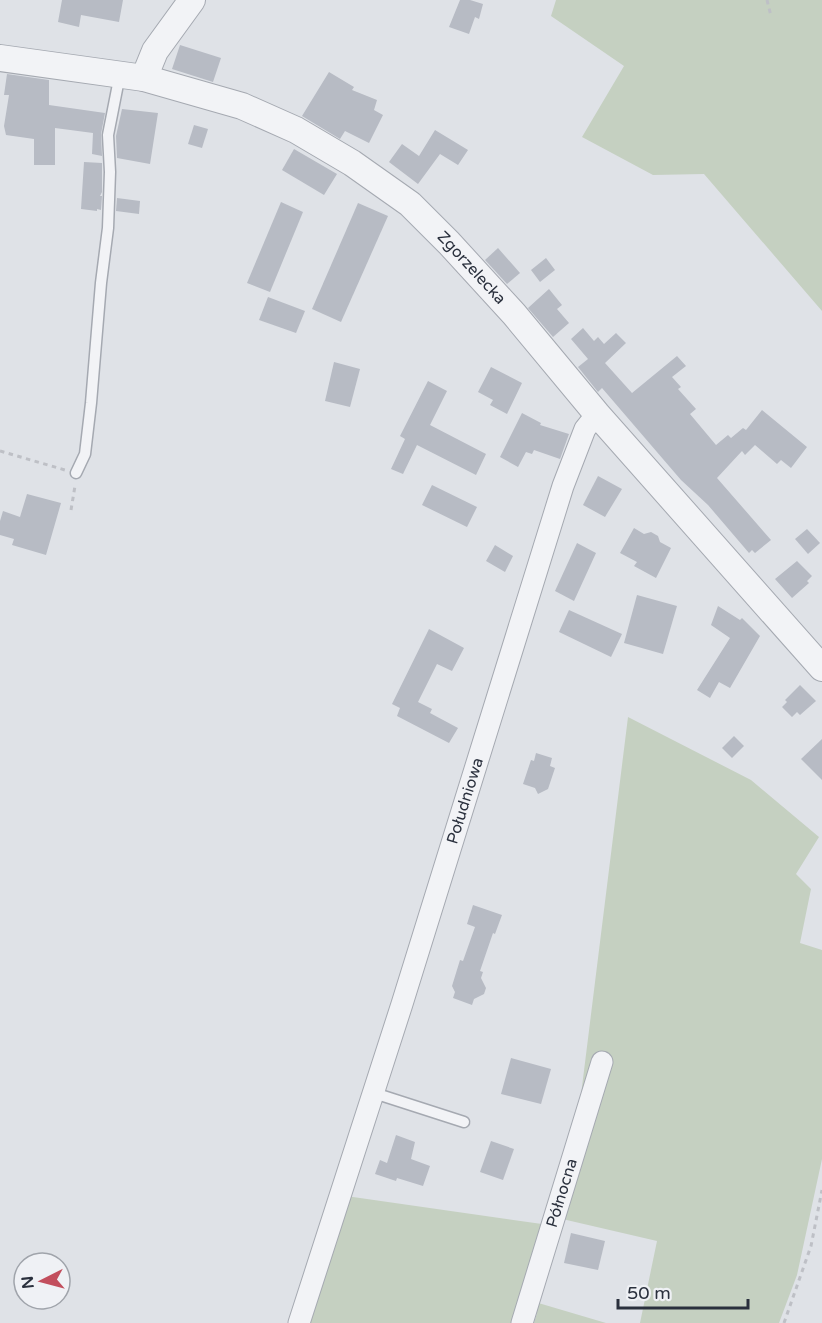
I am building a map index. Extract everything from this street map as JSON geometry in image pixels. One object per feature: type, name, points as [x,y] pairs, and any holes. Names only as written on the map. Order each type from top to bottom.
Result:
[{"type":"street","points":[[132,76],[155,51],[192,0]]},
{"type":"street","name":"Zgorzelecka","points":[[0,58],[132,76],[242,106],[296,130],[352,164],[410,204],[514,314],[597,414],[822,668]]},
{"type":"street","name":"Południowa","points":[[299,1323],[374,1093],[563,486],[585,429],[597,414]]},
{"type":"street","name":"Północna","points":[[522,1323],[602,1062]]},
{"type":"lane","points":[[76,473],[85,454],[108,228],[110,172],[108,135],[132,76]]},
{"type":"lane","points":[[374,1093],[464,1122]]},
{"type":"path","points":[[767,0],[771,16]]},
{"type":"path","points":[[0,452],[76,473],[71,510]]},
{"type":"path","points":[[784,1323],[811,1246],[822,1190]]},
{"type":"green space","points":[[556,0],[822,0],[822,311],[704,174],[653,175],[582,137],[624,66],[551,16]]},
{"type":"green space","points":[[628,717],[751,780],[819,837],[796,874],[811,889],[800,943],[822,950],[822,1159],[797,1275],[779,1323],[640,1323],[657,1241],[558,1218],[577,1127]]},
{"type":"green space","points":[[346,1196],[549,1225],[514,1323],[308,1323]]},
{"type":"green space","points":[[535,1302],[606,1323],[534,1323],[537,1313]]},
{"type":"building","points":[[62,0],[123,0],[119,22],[81,15],[79,27],[58,22]]},
{"type":"building","points":[[460,0],[483,4],[479,19],[475,17],[469,34],[449,27]]},
{"type":"building","points":[[180,45],[221,58],[213,82],[172,69]]},
{"type":"building","points":[[329,72],[354,87],[352,90],[377,100],[374,110],[383,115],[369,143],[345,131],[340,139],[302,116]]},
{"type":"building","points":[[7,74],[49,80],[49,105],[105,113],[101,134],[102,156],[92,154],[93,133],[55,128],[55,165],[34,165],[34,139],[6,135],[4,126],[9,95],[4,95]]},
{"type":"building","points":[[122,109],[158,113],[150,164],[117,158],[116,136]]},
{"type":"building","points":[[194,125],[208,129],[202,148],[188,144]]},
{"type":"building","points":[[435,130],[468,150],[458,165],[440,154],[418,184],[389,162],[402,144],[419,156]]},
{"type":"building","points":[[294,149],[337,174],[324,195],[282,170]]},
{"type":"building","points":[[84,162],[102,163],[101,210],[81,209]]},
{"type":"building","points":[[117,198],[140,201],[139,214],[116,211]]},
{"type":"building","points":[[281,202],[303,212],[270,292],[247,283]]},
{"type":"building","points":[[358,203],[388,216],[341,322],[312,309]]},
{"type":"building","points":[[498,248],[520,273],[507,284],[485,260]]},
{"type":"building","points":[[546,258],[555,270],[540,282],[531,270]]},
{"type":"building","points":[[549,289],[562,305],[557,309],[569,323],[553,337],[528,308]]},
{"type":"building","points":[[268,297],[305,311],[296,333],[259,320]]},
{"type":"building","points":[[583,328],[594,341],[598,337],[604,344],[616,333],[626,343],[605,363],[632,393],[677,356],[686,366],[672,377],[681,387],[678,389],[696,409],[690,414],[716,445],[728,435],[731,438],[743,428],[746,430],[762,410],[807,447],[791,468],[781,460],[777,464],[755,445],[745,455],[742,451],[717,478],[771,540],[755,553],[752,550],[749,553],[708,505],[681,480],[602,388],[598,392],[578,367],[588,359],[571,339]]},
{"type":"building","points":[[334,362],[360,369],[350,407],[325,401]]},
{"type":"building","points":[[491,367],[522,383],[507,414],[490,405],[493,400],[478,392]]},
{"type":"building","points":[[428,381],[447,391],[430,425],[486,454],[476,475],[417,445],[403,474],[391,469],[405,439],[400,436]]},
{"type":"building","points":[[522,413],[541,423],[540,425],[569,434],[560,459],[534,450],[532,454],[526,452],[518,467],[500,457]]},
{"type":"building","points":[[598,476],[622,489],[605,517],[583,505]]},
{"type":"building","points":[[432,485],[477,507],[467,527],[422,505]]},
{"type":"building","points":[[27,494],[61,503],[46,555],[12,545],[14,539],[0,535],[3,511],[20,517]]},
{"type":"building","points":[[634,528],[644,534],[651,532],[658,536],[660,542],[671,548],[656,578],[634,566],[637,562],[620,553]]},
{"type":"building","points":[[807,529],[820,543],[808,554],[795,539]]},
{"type":"building","points":[[577,543],[596,553],[574,601],[555,591]]},
{"type":"building","points":[[495,545],[513,556],[505,572],[486,561]]},
{"type":"building","points":[[797,561],[812,576],[807,581],[809,583],[792,598],[775,579]]},
{"type":"building","points":[[637,595],[677,606],[663,654],[624,643]]},
{"type":"building","points":[[718,606],[740,620],[742,618],[760,636],[730,688],[719,682],[710,698],[697,690],[730,638],[711,625]]},
{"type":"building","points":[[569,610],[622,634],[611,657],[559,632]]},
{"type":"building","points":[[429,629],[464,648],[452,671],[437,664],[418,702],[432,709],[430,713],[458,728],[449,743],[397,716],[400,708],[392,704]]},
{"type":"building","points":[[800,685],[816,701],[800,715],[797,712],[792,717],[782,707],[787,702],[785,700]]},
{"type":"building","points":[[734,736],[744,746],[732,758],[722,748]]},
{"type":"building","points":[[822,739],[822,780],[801,759]]},
{"type":"building","points":[[536,753],[552,758],[550,766],[555,768],[548,789],[538,794],[535,788],[523,784],[531,760],[534,761]]},
{"type":"building","points":[[473,905],[502,915],[480,971],[483,972],[481,978],[486,988],[484,994],[474,999],[472,1005],[453,998],[455,992],[452,986],[460,960],[463,961],[475,927],[467,924]]},
{"type":"building","points":[[511,1058],[551,1069],[541,1104],[501,1094]]},
{"type":"building","points":[[396,1135],[415,1142],[411,1159],[430,1166],[423,1186],[375,1174],[380,1160],[387,1163]]},
{"type":"building","points":[[491,1141],[514,1149],[503,1180],[480,1172]]},
{"type":"building","points":[[571,1233],[605,1241],[598,1270],[564,1263]]}]
